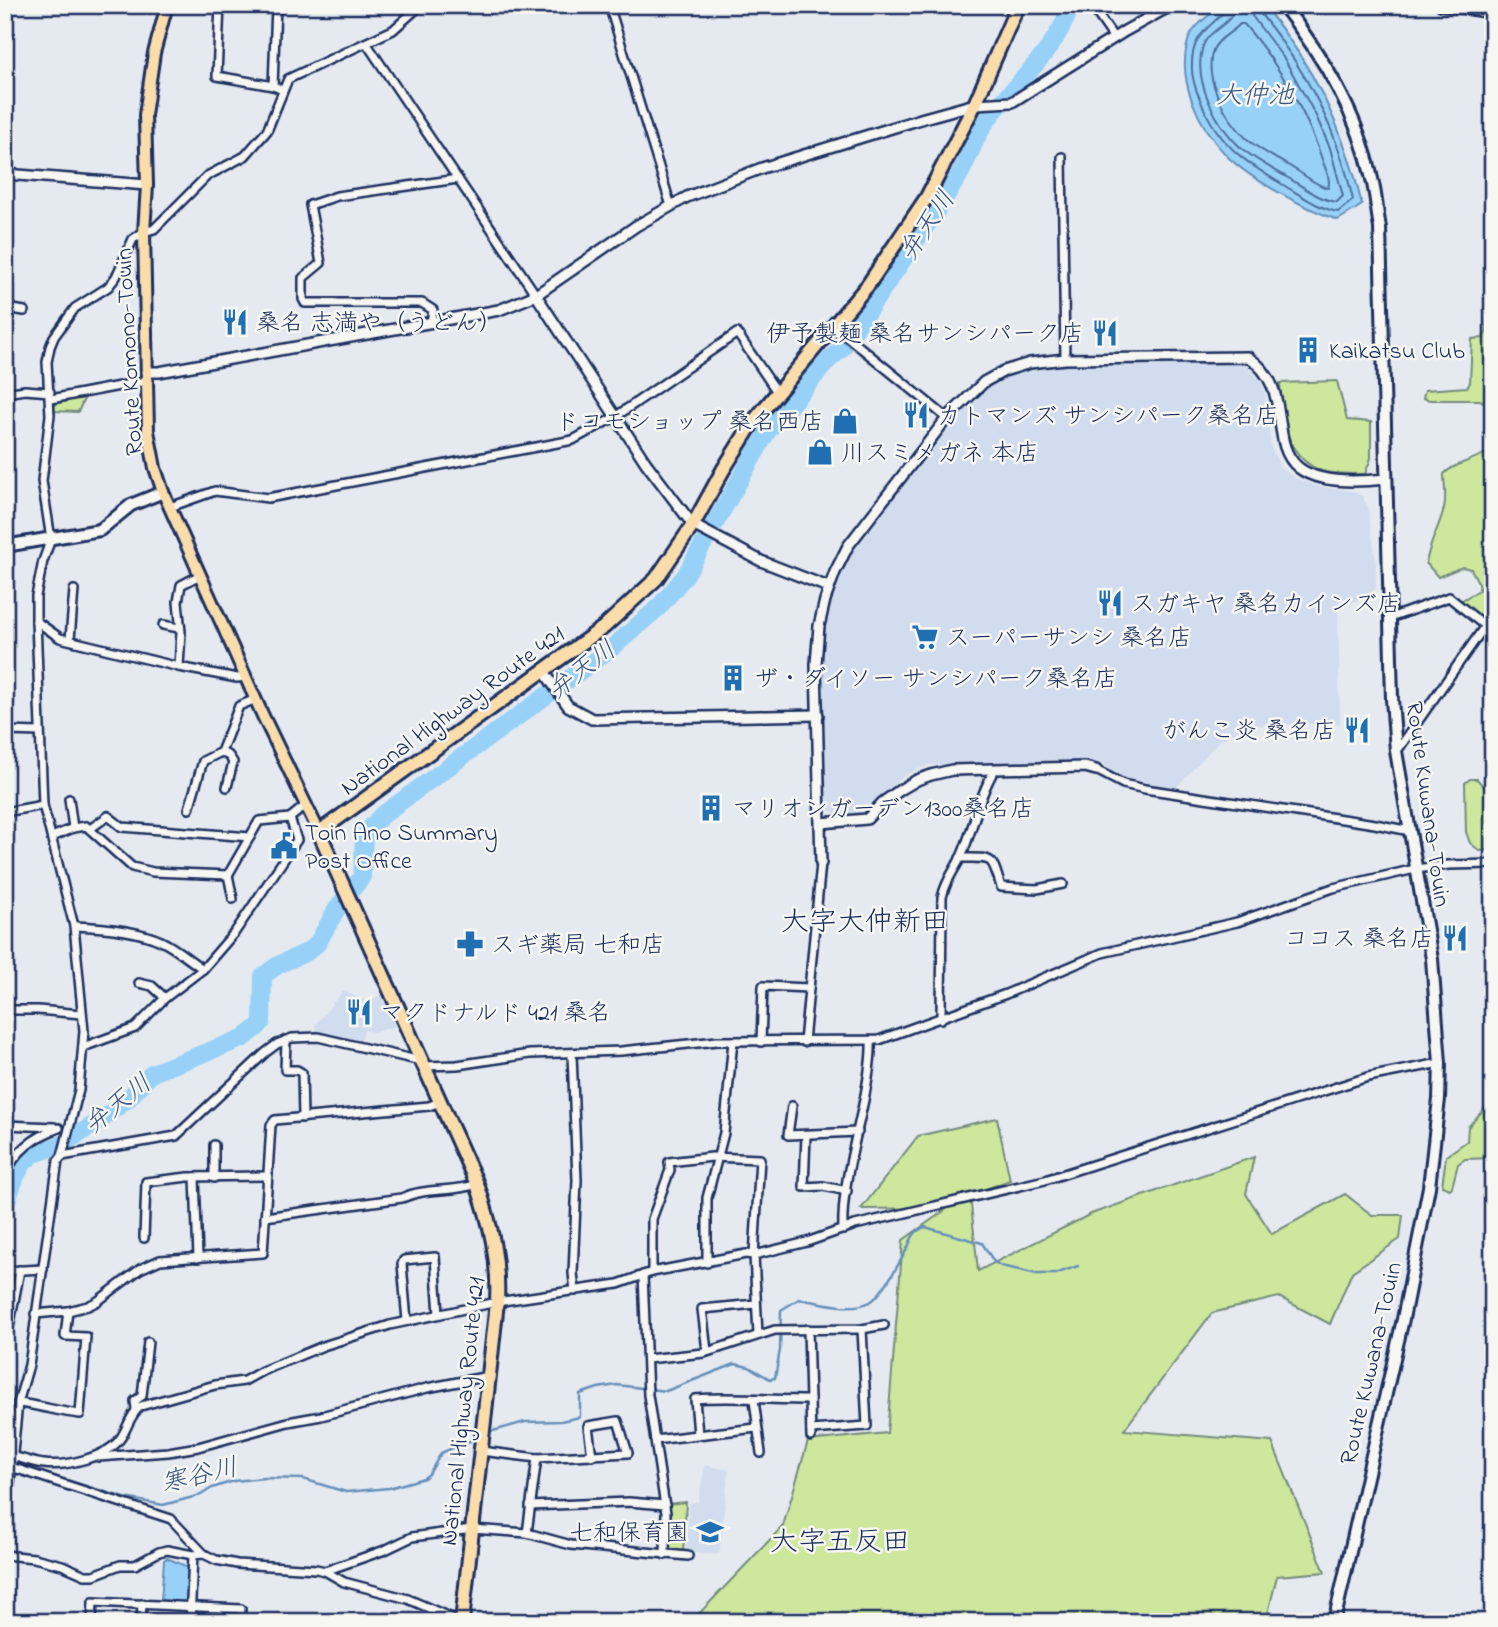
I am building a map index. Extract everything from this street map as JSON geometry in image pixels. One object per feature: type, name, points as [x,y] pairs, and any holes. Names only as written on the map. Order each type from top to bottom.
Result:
[{"type":"highway","name":"National Highway Route 421","points":[[461,1622],[497,1302],[497,1264],[493,1238],[477,1184],[319,832],[547,676],[656,579],[697,527],[753,422],[777,392],[838,329],[927,197],[975,104],[1018,5]]},
{"type":"main road","name":"Route Komono-Touin","points":[[167,5],[154,53],[145,115],[147,185],[144,232],[148,430],[155,468],[163,492],[319,832]]},
{"type":"main road","name":"Route Kuwana-Touin","points":[[1283,5],[1332,75],[1352,118],[1372,178],[1380,228],[1392,699],[1396,751],[1433,959],[1440,1063],[1439,1099],[1429,1187],[1403,1319],[1334,1622]]},
{"type":"main road","points":[[5,546],[100,530],[131,505],[163,492]]},
{"type":"street","points":[[220,5],[217,76],[283,90]]},
{"type":"street","points":[[273,86],[276,5]]},
{"type":"street","points":[[5,1532],[8,1466],[18,1403],[29,1365],[58,1161],[63,1153],[79,1090],[84,1031],[74,926],[43,805],[36,621],[38,584],[51,538],[42,481],[50,396],[47,362],[54,337],[75,308],[108,287],[116,278],[132,239],[154,229],[207,176],[245,156],[267,131],[288,79],[393,30],[421,5]]},
{"type":"street","points":[[609,5],[671,206]]},
{"type":"street","points":[[1091,5],[1114,38]]},
{"type":"street","points":[[5,393],[25,390],[50,396],[159,372],[499,310],[536,295],[636,226],[717,184],[975,104],[1012,102],[1172,5]]},
{"type":"street","points":[[1441,5],[1493,13]]},
{"type":"street","points":[[367,44],[615,417],[697,527],[761,561],[828,587]]},
{"type":"street","points":[[1062,156],[1065,359]]},
{"type":"street","points":[[5,174],[147,185]]},
{"type":"street","points":[[431,323],[433,310],[422,303],[305,303],[303,278],[321,263],[310,205],[337,196],[458,179]]},
{"type":"street","points":[[5,313],[13,309],[24,311]]},
{"type":"street","points":[[838,329],[947,418]]},
{"type":"street","points":[[170,507],[215,491],[268,498],[573,440],[615,417],[737,334],[777,392]]},
{"type":"street","points":[[804,1042],[821,863],[817,644],[828,587],[855,536],[947,418],[984,382],[1003,371],[1030,363],[1065,359],[1248,357],[1260,365],[1273,386],[1280,433],[1286,453],[1294,465],[1312,475],[1342,482],[1386,479]]},
{"type":"street","points":[[179,667],[178,602],[181,584],[200,575]]},
{"type":"street","points":[[70,639],[74,590]]},
{"type":"street","points":[[1390,618],[1450,597],[1485,626],[1396,751]]},
{"type":"street","points":[[36,621],[60,638],[179,667],[237,678],[246,677]]},
{"type":"street","points":[[163,625],[180,628]]},
{"type":"street","points":[[547,676],[562,699],[585,717],[599,719],[818,715]]},
{"type":"street","points":[[189,809],[203,761],[221,752],[239,706],[256,699]]},
{"type":"street","points":[[5,729],[40,732]]},
{"type":"street","points":[[221,752],[233,762],[227,787]]},
{"type":"street","points":[[821,823],[867,819],[882,803],[900,790],[930,775],[952,771],[1085,766],[1123,785],[1410,831]]},
{"type":"street","points":[[941,1019],[942,897],[946,879],[960,858],[984,787],[995,769]]},
{"type":"street","points":[[69,799],[73,828]]},
{"type":"street","points":[[5,812],[43,805]]},
{"type":"street","points":[[233,899],[228,875],[259,821],[290,818],[306,805]]},
{"type":"street","points":[[90,829],[108,816],[122,827],[250,836]]},
{"type":"street","points":[[83,1047],[135,1028],[165,998],[202,969],[235,932],[297,840],[290,818]]},
{"type":"street","points":[[52,837],[86,826],[132,867],[153,872],[228,875]]},
{"type":"street","points":[[960,858],[988,858],[993,862],[1001,887],[1037,889],[1063,884]]},
{"type":"street","points":[[63,1153],[176,1136],[265,1053],[286,1040],[300,1037],[318,1037],[423,1063],[457,1065],[530,1054],[572,1054],[733,1041],[871,1041],[889,1038],[941,1019],[1102,953],[1237,922],[1333,888],[1415,869],[1493,864]]},
{"type":"street","points":[[74,926],[103,927],[151,937],[163,942],[202,969]]},
{"type":"street","points":[[139,983],[152,986],[165,998]]},
{"type":"street","points":[[761,1042],[763,986],[808,988]]},
{"type":"street","points":[[5,1010],[81,1014]]},
{"type":"street","points":[[286,1040],[285,1070],[298,1070],[302,1073],[303,1118]]},
{"type":"street","points":[[707,1263],[707,1198],[724,1133],[733,1041]]},
{"type":"street","points":[[843,1230],[847,1191],[872,1052],[871,1041]]},
{"type":"street","points":[[572,1054],[576,1128],[573,1273],[575,1291]]},
{"type":"street","points":[[136,1409],[208,1386],[244,1381],[343,1338],[407,1321],[497,1302],[618,1284],[652,1272],[746,1254],[754,1255],[807,1242],[843,1230],[1045,1180],[1368,1077],[1440,1063]]},
{"type":"street","points":[[35,1314],[68,1311],[99,1301],[152,1262],[263,1253],[271,1125],[275,1120],[429,1106],[440,1102]]},
{"type":"street","points":[[792,1106],[788,1135],[858,1132]]},
{"type":"street","points":[[5,1125],[59,1128],[68,1131]]},
{"type":"street","points":[[5,1174],[24,1147],[42,1134],[59,1128]]},
{"type":"street","points":[[806,1135],[804,1187],[822,1186],[847,1191]]},
{"type":"street","points":[[214,1145],[214,1178]]},
{"type":"street","points":[[652,1272],[652,1219],[670,1170],[669,1163],[718,1157],[760,1159],[754,1255],[758,1335]]},
{"type":"street","points":[[144,1238],[146,1182],[195,1177],[267,1177]]},
{"type":"street","points":[[195,1177],[198,1258]]},
{"type":"street","points":[[265,1217],[402,1198],[412,1193],[464,1189],[477,1184]]},
{"type":"street","points":[[407,1321],[402,1264],[404,1260],[435,1257],[439,1314]]},
{"type":"street","points":[[5,1271],[43,1269]]},
{"type":"street","points":[[5,1323],[10,1322],[20,1270]]},
{"type":"street","points":[[643,1275],[647,1385],[665,1504],[664,1555]]},
{"type":"street","points":[[707,1351],[702,1309],[756,1304]]},
{"type":"street","points":[[18,1403],[80,1414],[86,1338],[65,1336],[68,1311]]},
{"type":"street","points":[[647,1359],[707,1351],[775,1329],[862,1329],[884,1325]]},
{"type":"street","points":[[808,1329],[811,1433],[867,1426],[862,1329]]},
{"type":"street","points":[[97,1457],[110,1450],[119,1440],[136,1409],[135,1401],[142,1396],[148,1342]]},
{"type":"street","points":[[11,1457],[46,1465],[198,1447],[427,1388],[490,1376]]},
{"type":"street","points":[[698,1434],[695,1399],[721,1397],[810,1400]]},
{"type":"street","points":[[754,1400],[761,1453]]},
{"type":"street","points":[[481,1451],[537,1458],[592,1456],[628,1453],[618,1421],[589,1426],[592,1456]]},
{"type":"street","points":[[655,1440],[756,1429]]},
{"type":"street","points":[[527,1533],[537,1458]]},
{"type":"street","points":[[8,1466],[171,1519],[204,1554],[216,1560],[325,1571],[344,1581],[408,1599],[461,1622]]},
{"type":"street","points":[[530,1506],[629,1502],[665,1504]]},
{"type":"street","points":[[325,1571],[385,1550],[412,1537],[472,1529],[527,1533],[571,1545],[688,1556]]},
{"type":"street","points":[[5,1555],[43,1560],[85,1575],[120,1565],[135,1565],[167,1550],[193,1555],[204,1554]]},
{"type":"street","points":[[190,1622],[193,1555]]},
{"type":"street","points":[[92,1622],[93,1602],[241,1609],[240,1620],[256,1622]]},
{"type":"street","points":[[141,1622],[142,1604]]},
{"type":"shaded area","points":[[1234,362],[1248,368],[1259,378],[1265,391],[1271,447],[1280,467],[1295,478],[1316,486],[1352,491],[1362,496],[1368,507],[1376,562],[1376,588],[1371,594],[1338,609],[1340,724],[1247,725],[1219,741],[1173,791],[1124,782],[1105,767],[1090,760],[928,765],[905,775],[856,814],[829,810],[825,803],[823,637],[833,586],[861,533],[968,399],[996,376],[1038,365]]},
{"type":"shaded area","points":[[343,991],[369,1002],[381,994],[395,1027],[374,1032],[364,1030],[360,1044],[316,1034],[315,1025]]},
{"type":"shaded area","points":[[705,1465],[729,1470],[719,1554],[686,1553],[689,1503],[698,1502]]},
{"type":"green space","points":[[1493,252],[1493,628],[1459,602],[1479,590],[1479,584],[1471,569],[1462,567],[1438,577],[1426,563],[1445,504],[1444,474],[1453,467],[1488,452],[1489,414],[1486,403],[1480,400],[1423,398],[1425,390],[1467,387],[1470,383],[1472,339],[1483,338],[1486,333]]},
{"type":"green space","points":[[1337,381],[1347,420],[1371,422],[1371,458],[1365,474],[1327,472],[1309,465],[1293,446],[1288,435],[1280,383]]},
{"type":"green space","points":[[85,397],[78,412],[54,411],[54,406],[58,403]]},
{"type":"green space","points":[[1470,779],[1477,779],[1493,797],[1493,850],[1480,851],[1470,843],[1466,832],[1465,783]]},
{"type":"green space","points":[[1493,1099],[1493,1158],[1465,1159],[1458,1164],[1452,1187],[1450,1189],[1442,1186],[1446,1156],[1467,1141],[1468,1127]]},
{"type":"green space","points":[[997,1118],[1010,1180],[970,1195],[978,1271],[1091,1214],[1254,1157],[1246,1194],[1272,1234],[1345,1194],[1372,1215],[1403,1215],[1400,1239],[1352,1272],[1330,1324],[1279,1297],[1212,1313],[1124,1430],[1272,1442],[1325,1572],[1277,1576],[1266,1622],[691,1622],[783,1526],[808,1441],[887,1433],[903,1240],[948,1208],[861,1209],[918,1136]]},
{"type":"green space","points":[[686,1502],[683,1554],[666,1553],[666,1504]]},
{"type":"water","name":"大仲池","points":[[1223,5],[1264,6],[1298,51],[1312,75],[1346,151],[1362,205],[1338,220],[1295,201],[1250,175],[1227,156],[1199,117],[1187,86],[1185,54],[1195,28]]},
{"type":"water","points":[[167,1558],[188,1567],[187,1600],[184,1602],[161,1601],[164,1560]]},
{"type":"waterway","name":"弁天川","points":[[5,1206],[16,1176],[24,1162],[34,1154],[63,1144],[101,1120],[129,1098],[152,1073],[244,1038],[258,1027],[262,1022],[263,976],[317,944],[338,907],[362,877],[364,838],[381,816],[613,647],[659,607],[685,576],[767,432],[842,348],[957,179],[982,129],[1045,53],[1071,5]]},
{"type":"waterway","name":"寒谷川","points":[[493,1431],[525,1422],[561,1421],[580,1417],[580,1394],[598,1388],[617,1385],[666,1391],[735,1364],[749,1367],[770,1379],[775,1378],[780,1350],[781,1310],[799,1299],[844,1306],[870,1302],[891,1277],[914,1235],[925,1227],[982,1243],[994,1262],[1001,1266],[1037,1274],[1055,1274],[1078,1266]]},
{"type":"waterway","name":"寒谷川","points":[[5,1461],[125,1498],[163,1505],[201,1495],[212,1488],[234,1481],[264,1478],[303,1479],[346,1492],[389,1488],[424,1478],[441,1453],[472,1440]]},
{"type":"place","name":"桑名 志満や（うどん）","points":[[235,322]]},
{"type":"place","name":"伊予製麺 桑名サンシパーク店","points":[[1105,333]]},
{"type":"place","name":"Kaikatsu Club","points":[[1308,350]]},
{"type":"place","name":"カトマンズ サンシパーク桑名店","points":[[916,415]]},
{"type":"place","name":"ドコモショップ 桑名西店","points":[[845,421]]},
{"type":"place","name":"川スミメガネ 本店","points":[[820,452]]},
{"type":"place","name":"スガキヤ 桑名カインズ店","points":[[1110,603]]},
{"type":"place","name":"スーパーサンシ 桑名店","points":[[925,637]]},
{"type":"place","name":"ザ・ダイソー サンシパーク桑名店","points":[[733,678]]},
{"type":"place","name":"がんこ炎 桑名店","points":[[1357,730]]},
{"type":"place","name":"マリオンガーデン1300桑名店","points":[[711,808]]},
{"type":"place","name":"Toin Ano Summary Post Office","points":[[284,846]]},
{"type":"place","name":"ココス 桑名店","points":[[1455,938]]},
{"type":"place","name":"スギ薬局 七和店","points":[[470,944]]},
{"type":"place","name":"マクドナルド 421 桑名","points":[[359,1012]]},
{"type":"place","name":"七和保育園","points":[[710,1532]]},
{"type":"district","name":"大字大仲新田","points":[[865,920]]},
{"type":"district","name":"大字五反田","points":[[840,1540]]}]
